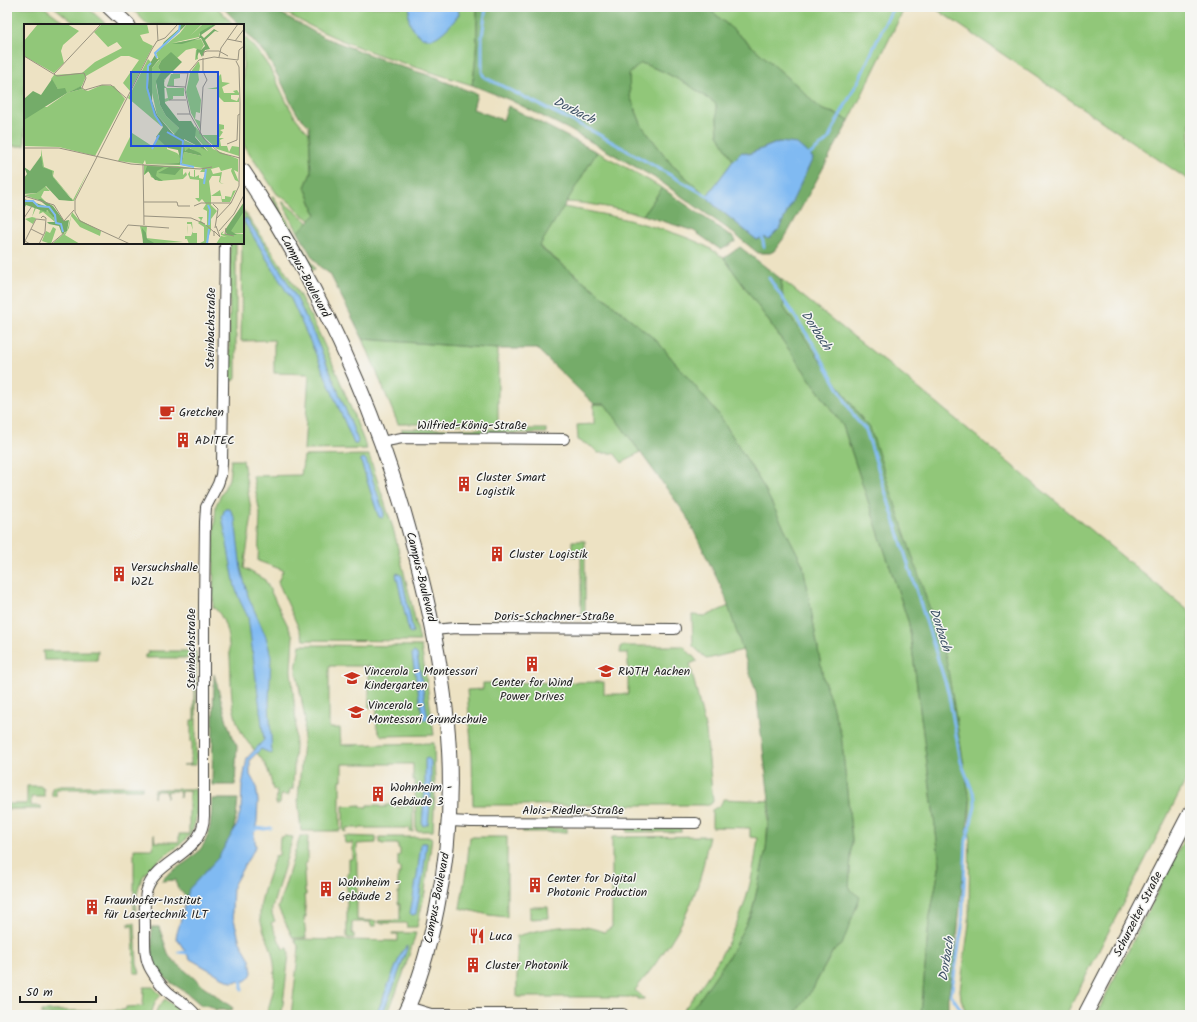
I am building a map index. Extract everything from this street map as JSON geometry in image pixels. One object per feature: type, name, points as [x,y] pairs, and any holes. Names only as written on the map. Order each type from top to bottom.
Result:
[{"type":"street","points":[[109,7],[127,24]]},
{"type":"street","name":"Campus-Boulevard","points":[[244,173],[279,227],[311,284],[356,379],[381,442],[402,506],[418,559],[434,630],[448,726],[450,770],[449,821],[443,873],[432,930],[425,956],[406,1011]]},
{"type":"street","name":"Steinbachstraße","points":[[196,1015],[181,1000],[168,991],[150,969],[146,955],[146,891],[153,878],[163,868],[187,851],[196,841],[202,829],[204,816],[205,522],[206,507],[218,484],[222,464],[225,244]]},
{"type":"street","name":"Wilfried-König-Straße","points":[[381,442],[402,438],[564,439]]},
{"type":"street","name":"Doris-Schachner-Straße","points":[[434,630],[455,628],[675,629]]},
{"type":"street","name":"Schurzelter Straße","points":[[1085,1015],[1190,813]]},
{"type":"street","name":"Alois-Riedler-Straße","points":[[449,821],[696,824]]},
{"type":"street","points":[[406,1011],[431,1014],[623,1014]]},
{"type":"green space","points":[[7,7],[44,7],[67,24],[24,24],[24,146],[7,146]]},
{"type":"green space","points":[[54,7],[87,7],[106,24],[76,24]]},
{"type":"green space","points":[[130,7],[217,7],[233,24],[147,24]]},
{"type":"green space","points":[[222,7],[270,7],[323,37],[477,94],[473,109],[503,120],[508,106],[597,152],[539,247],[595,290],[657,341],[720,416],[763,486],[803,565],[823,677],[841,734],[852,840],[849,889],[860,897],[842,945],[833,951],[812,990],[794,1015],[684,1015],[699,1000],[730,955],[752,912],[766,850],[770,807],[756,692],[724,593],[686,515],[605,404],[594,404],[537,349],[498,349],[363,339],[330,274],[319,266],[298,232],[316,214],[305,187],[311,173],[309,126],[298,115],[266,55],[244,30],[244,24],[239,24]]},
{"type":"green space","points":[[276,7],[477,7],[476,56],[472,85],[371,52],[323,32]]},
{"type":"green space","points":[[477,7],[707,7],[800,88],[813,102],[823,110],[834,113],[849,121],[787,234],[774,251],[770,253],[758,253],[728,229],[657,179],[568,129],[510,100],[472,85],[476,56]],"holes":[[[641,63],[662,71],[689,85],[716,104],[718,134],[733,161],[742,152],[749,154],[779,142],[766,237],[757,240],[713,204],[707,196],[672,165],[642,126],[630,96],[629,74]]]},
{"type":"green space","points":[[707,7],[905,7],[849,121],[834,113],[823,110],[813,102],[800,88]]},
{"type":"green space","points":[[933,7],[1190,7],[1190,172],[1187,179]]},
{"type":"green space","points":[[244,36],[269,67],[291,110],[309,133],[311,173],[305,187],[316,215],[310,220],[299,212],[291,203],[277,194],[244,145]]},
{"type":"green space","points":[[641,63],[662,71],[689,85],[716,104],[718,134],[733,161],[707,196],[672,165],[642,126],[630,96],[629,74]]},
{"type":"green space","points":[[597,152],[662,188],[643,215],[595,205],[566,202]]},
{"type":"green space","points":[[662,188],[734,238],[736,241],[721,250],[694,231],[643,215]]},
{"type":"green space","points":[[273,196],[315,269],[312,270],[271,197]]},
{"type":"green space","points":[[282,202],[308,222],[298,232]]},
{"type":"green space","points":[[563,207],[620,218],[672,233],[708,247],[724,258],[843,426],[909,624],[940,864],[929,921],[921,1015],[794,1015],[812,990],[833,951],[842,945],[849,889],[852,840],[841,734],[823,677],[803,565],[763,486],[720,416],[657,341],[539,246]]},
{"type":"green space","points":[[244,211],[287,274],[310,315],[336,372],[367,449],[304,450],[309,374],[274,373],[274,340],[241,341],[242,244],[244,244]]},
{"type":"green space","points":[[230,244],[236,244],[236,378],[235,380],[229,380]]},
{"type":"green space","points":[[740,247],[781,279],[784,308],[862,419],[870,428],[946,658],[970,801],[955,958],[948,998],[948,1009],[944,1015],[921,1015],[929,921],[940,864],[909,624],[843,426],[724,258]]},
{"type":"green space","points":[[781,279],[907,379],[1190,612],[1190,772],[1066,1015],[967,1015],[961,999],[960,990],[969,924],[970,801],[870,428],[862,419],[784,308]]},
{"type":"green space","points":[[363,339],[498,349],[498,424],[398,424]]},
{"type":"green space","points":[[594,404],[605,404],[640,452],[622,463],[614,453],[598,453],[592,447],[578,440],[577,425],[594,424]]},
{"type":"green space","points":[[402,429],[546,429],[546,433],[402,433]]},
{"type":"green space","points":[[369,455],[393,528],[420,641],[304,640],[278,582],[283,570],[258,561],[260,514],[253,476],[301,475],[304,456]]},
{"type":"green space","points":[[231,460],[243,460],[252,516],[244,568],[265,580],[293,636],[291,670],[296,722],[293,789],[290,789],[289,795],[281,795],[280,804],[276,804],[277,790],[273,790],[270,775],[265,764],[242,734],[238,724],[233,706],[228,638],[220,615],[213,607],[214,531],[216,505],[229,479]]},
{"type":"green space","points":[[572,541],[585,541],[585,615],[581,615],[581,556],[572,556]]},
{"type":"green space","points":[[729,606],[743,650],[707,659],[693,646],[692,615],[706,616]]},
{"type":"green space","points":[[300,645],[421,646],[434,735],[382,736],[379,733],[376,723],[377,707],[369,707],[369,666],[329,666],[329,728],[340,728],[341,745],[434,743],[435,790],[433,831],[416,831],[415,780],[413,780],[413,764],[342,764],[342,780],[340,780],[340,831],[301,831],[298,799],[305,719],[296,669]]},
{"type":"green space","points":[[621,646],[684,646],[697,661],[690,664],[706,731],[712,803],[709,805],[473,805],[472,755],[467,690],[483,689],[483,683],[604,682],[604,694],[628,694],[628,653],[620,653]]},
{"type":"green space","points":[[43,651],[98,651],[97,660],[44,660]]},
{"type":"green space","points":[[148,651],[196,652],[196,765],[183,765],[191,764],[191,720],[194,720],[194,685],[191,685],[191,658],[145,658]]},
{"type":"green space","points":[[214,674],[232,737],[237,746],[235,785],[212,785]]},
{"type":"green space","points":[[27,786],[40,786],[44,789],[44,797],[31,797],[31,806],[41,806],[41,809],[7,809],[7,804],[27,804]]},
{"type":"green space","points":[[55,786],[142,786],[142,789],[56,789],[56,796],[52,796],[52,788]]},
{"type":"green space","points":[[195,789],[196,820],[193,829],[185,840],[151,867],[145,874],[138,888],[136,910],[134,910],[134,849],[153,849],[154,834],[155,842],[179,842],[179,834],[189,834],[189,791],[181,791],[180,798],[179,791],[168,791],[167,798],[166,791],[155,791],[154,798],[154,790]]},
{"type":"green space","points":[[212,799],[238,799],[233,834],[228,849],[204,879],[186,897],[177,887],[176,880],[161,881],[194,856],[205,842],[210,827]]},
{"type":"green space","points":[[723,799],[769,801],[766,850],[752,912],[730,955],[699,1000],[686,1013],[683,1011],[717,962],[739,919],[747,896],[755,861],[758,838],[750,837],[750,828],[712,827],[712,810],[720,804]]},
{"type":"green space","points":[[361,805],[361,807],[367,807],[367,805],[379,805],[379,807],[386,807],[386,805],[397,805],[397,807],[404,807],[404,805],[413,805],[413,832],[410,831],[410,828],[346,828],[346,832],[343,831],[343,806]]},
{"type":"green space","points":[[1190,827],[1190,1015],[1096,1015]]},
{"type":"green space","points":[[523,828],[567,828],[567,832],[523,832]]},
{"type":"green space","points":[[627,828],[681,828],[681,832],[627,832]]},
{"type":"green space","points":[[300,836],[308,836],[308,858],[307,863],[305,863],[306,872],[304,872],[306,892],[306,895],[304,895],[306,917],[304,917],[306,938],[293,938],[278,908]]},
{"type":"green space","points":[[344,836],[376,837],[376,843],[357,844],[357,920],[376,921],[376,926],[371,926],[370,922],[352,922],[352,934],[354,934],[354,938],[347,938],[347,874],[349,874],[349,859],[353,859],[353,843],[345,843]]},
{"type":"green space","points":[[709,836],[704,863],[691,904],[670,943],[635,990],[644,999],[637,999],[637,997],[517,997],[517,936],[569,926],[593,928],[604,932],[612,927],[612,837]]},
{"type":"green space","points":[[280,837],[293,837],[272,908],[272,914],[275,921],[271,923],[283,949],[288,948],[289,954],[282,1012],[268,1013],[274,987],[275,971],[270,946],[261,924],[260,909],[275,856],[279,855]]},
{"type":"green space","points":[[379,837],[432,837],[425,892],[417,927],[407,927],[406,923],[379,923],[379,921],[400,920],[398,892],[400,892],[400,886],[398,885],[398,874],[400,874],[400,867],[398,867],[398,856],[400,855],[400,849],[398,848],[398,844],[379,843]]},
{"type":"green space","points":[[470,837],[507,837],[507,917],[489,915],[460,908]]},
{"type":"green space","points":[[530,907],[548,907],[549,918],[530,919]]},
{"type":"green space","points":[[129,923],[135,923],[137,963],[140,973],[134,973],[133,926],[129,926]]},
{"type":"green space","points":[[151,927],[159,927],[169,956],[202,985],[233,1008],[232,1010],[216,1010],[210,1006],[201,1005],[187,993],[170,982],[156,969],[153,959]]},
{"type":"green space","points":[[392,933],[416,933],[402,977],[387,1015],[291,1015],[299,948],[294,939],[398,941],[398,934]]},
{"type":"green space","points":[[144,987],[153,987],[161,995],[155,1002],[151,1015],[42,1015],[42,1011],[125,1010],[126,1007],[143,1006]]},
{"type":"green space","points":[[165,999],[186,1015],[155,1015],[157,1009]]},
{"type":"water","points":[[410,7],[458,7],[459,14],[437,37],[430,39],[422,37],[412,28],[409,20]]},
{"type":"water","points":[[779,142],[797,144],[813,158],[779,229],[769,239],[763,237],[757,240],[713,204],[707,196],[733,161],[742,152],[749,154]]},
{"type":"water","points":[[245,218],[273,258],[297,299],[314,334],[336,387],[358,441],[357,444],[354,444],[291,299],[245,223]]},
{"type":"water","points":[[364,458],[384,513],[382,518],[378,515],[361,462],[361,459]]},
{"type":"water","points":[[225,509],[230,509],[235,519],[241,569],[248,596],[266,637],[271,656],[269,702],[272,754],[261,749],[250,760],[250,775],[256,785],[258,801],[257,822],[254,833],[256,847],[233,886],[232,912],[240,942],[250,959],[252,973],[245,981],[231,982],[190,959],[176,937],[189,889],[218,858],[237,825],[241,809],[242,786],[247,758],[264,740],[248,617],[235,587],[222,516]]},
{"type":"water","points":[[398,573],[402,576],[413,632],[411,633],[409,632],[396,574]]},
{"type":"water","points":[[414,652],[417,654],[428,718],[426,720],[423,719],[412,656],[412,653]]},
{"type":"water","points":[[428,758],[431,761],[431,796],[428,824],[424,826],[422,825],[425,759]]},
{"type":"water","points":[[421,843],[427,843],[423,876],[416,914],[412,915],[410,913]]},
{"type":"water","points":[[408,946],[382,1015],[376,1015],[402,951]]},
{"type":"waterway","name":"Dorbach","points":[[486,7],[482,37],[482,72],[484,77],[596,133],[709,197]]},
{"type":"waterway","points":[[809,155],[828,140],[894,7]]},
{"type":"waterway","name":"Dorbach","points":[[762,235],[764,247]]},
{"type":"waterway","name":"Dorbach","points":[[769,278],[814,345],[855,418],[866,430],[948,691],[961,762],[975,797],[975,807],[966,841],[962,927],[951,995],[962,1011],[963,1015]]},
{"type":"waterway","points":[[254,831],[257,828],[271,828]]},
{"type":"waterway","points":[[179,952],[189,953]]},
{"type":"waterway","points":[[240,978],[242,990]]},
{"type":"place","name":"Gretchen","points":[[167,412]]},
{"type":"place","name":"ADITEC","points":[[183,440]]},
{"type":"place","name":"Cluster Smart Logistik","points":[[464,484]]},
{"type":"place","name":"Cluster Logistik","points":[[497,554]]},
{"type":"place","name":"Versuchshalle WZL","points":[[119,574]]},
{"type":"place","name":"Center for Wind Power Drives","points":[[532,664]]},
{"type":"place","name":"RWTH Aachen","points":[[606,671]]},
{"type":"place","name":"Vincerola - Montessori Kindergarten","points":[[352,678]]},
{"type":"place","name":"Vincerola - Montessori Grundschule","points":[[356,712]]},
{"type":"place","name":"Wohnheim - Gebäude 3","points":[[378,794]]},
{"type":"place","name":"Center for Digital Photonic Production","points":[[535,885]]},
{"type":"place","name":"Wohnheim - Gebäude 2","points":[[326,889]]},
{"type":"place","name":"Fraunhofer-Institut für Lasertechnik ILT","points":[[92,907]]},
{"type":"place","name":"Luca","points":[[477,936]]},
{"type":"place","name":"Cluster Photonik","points":[[473,965]]}]
